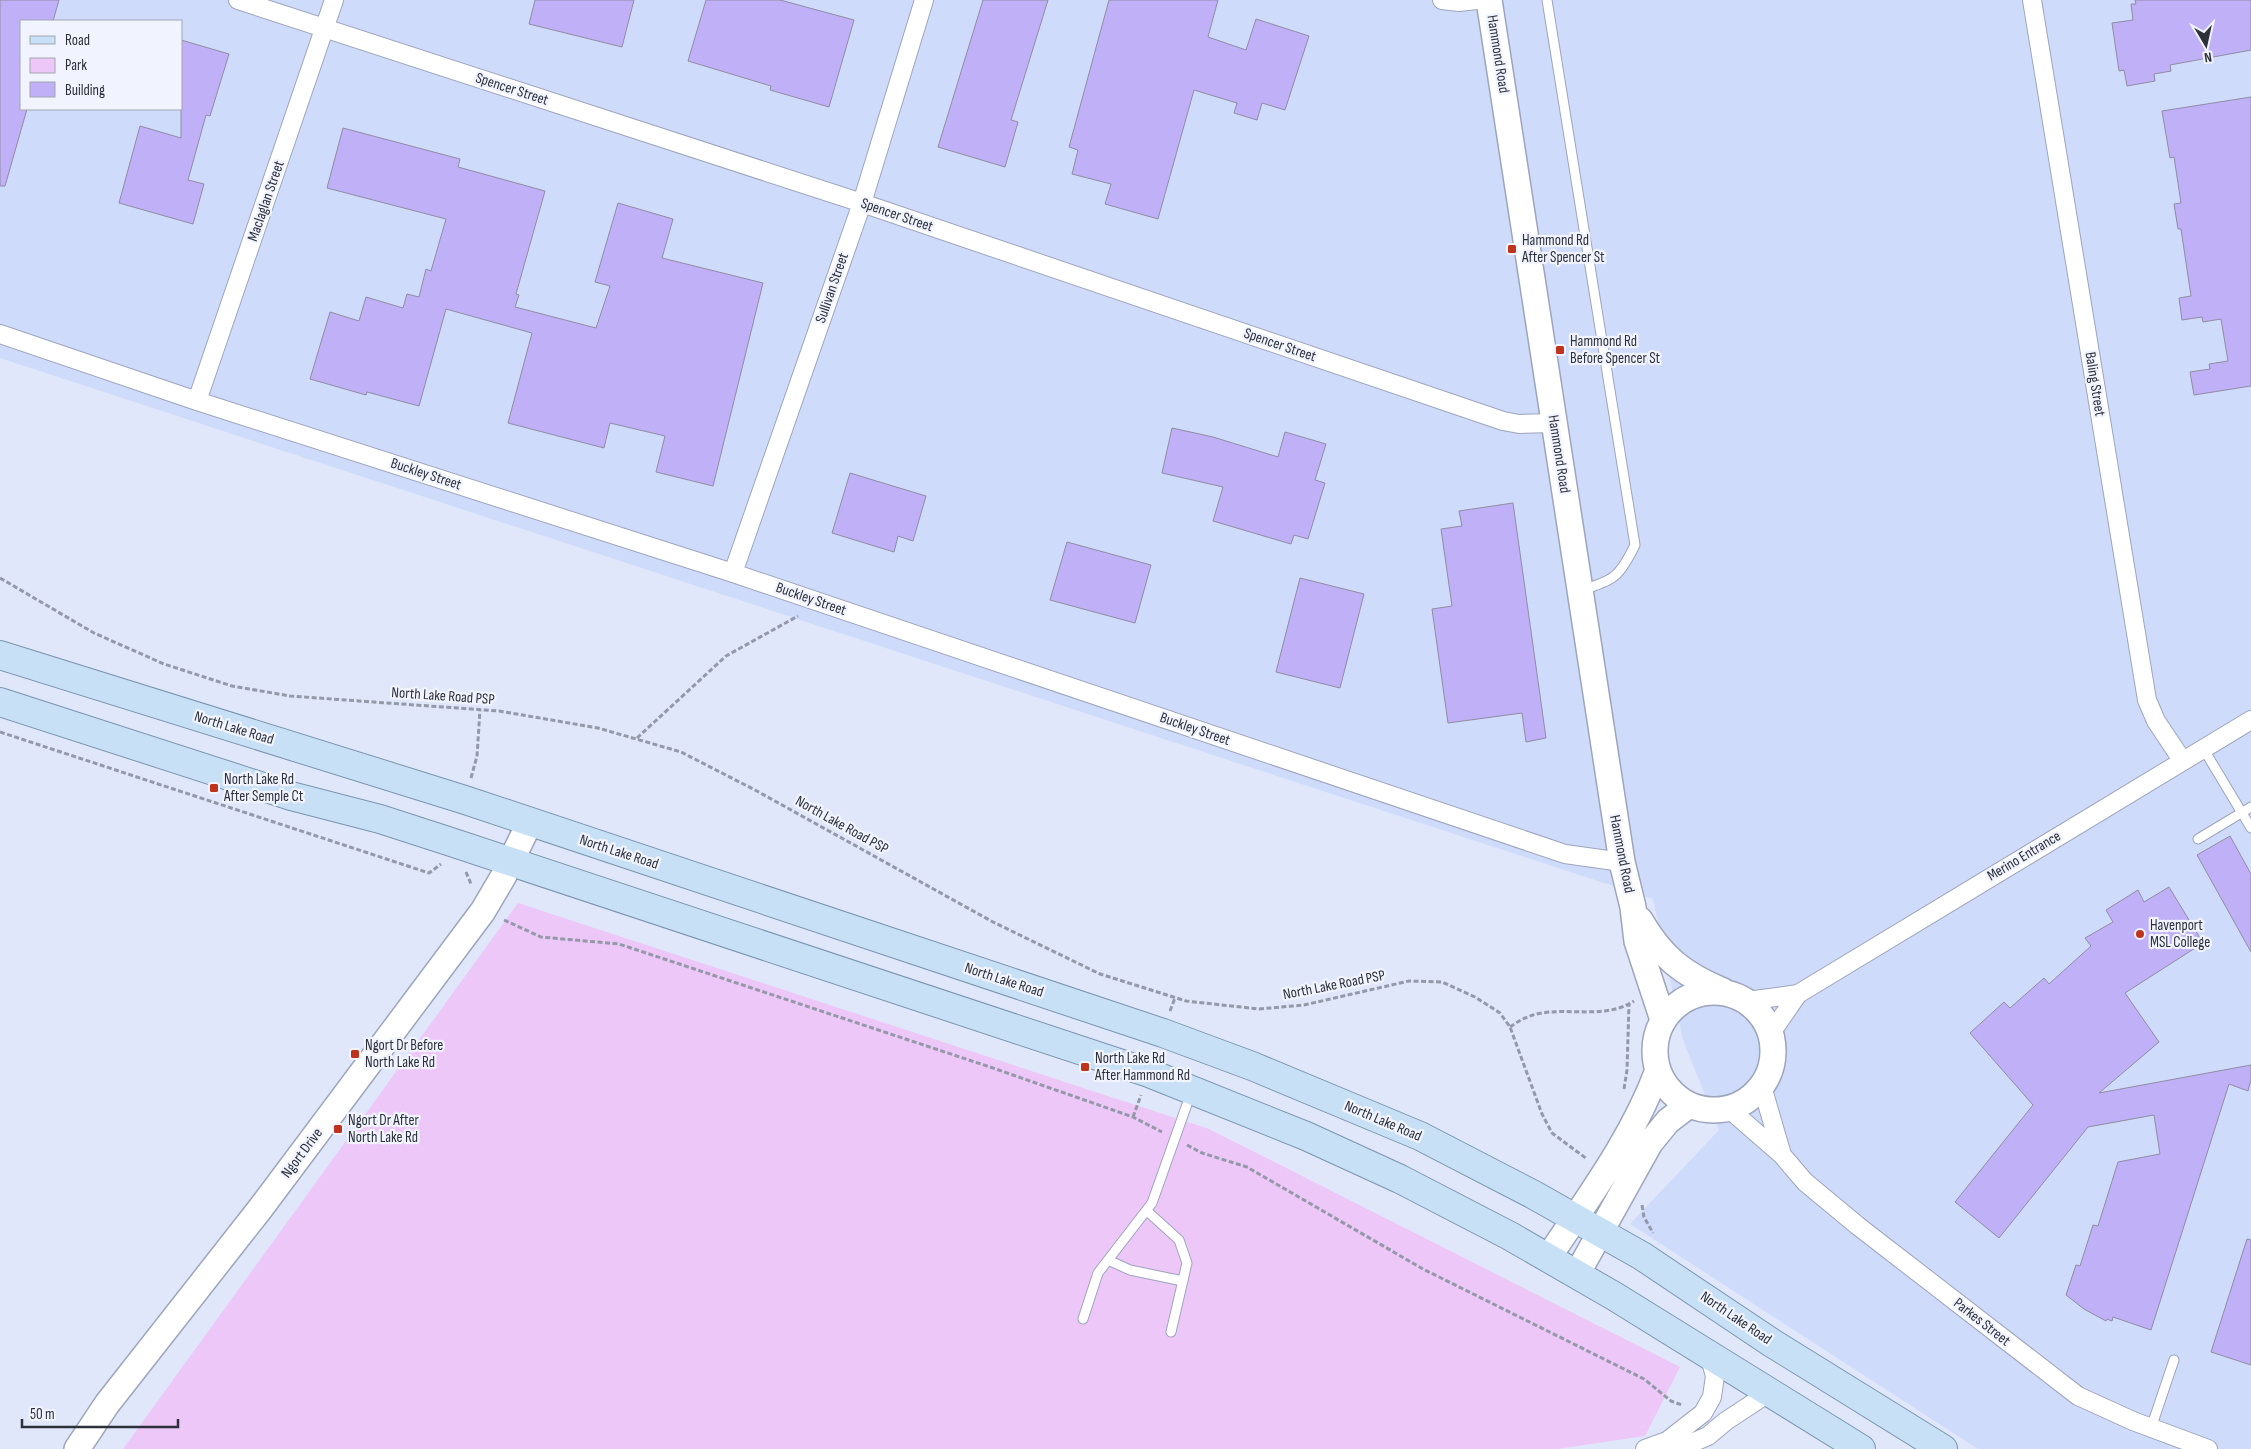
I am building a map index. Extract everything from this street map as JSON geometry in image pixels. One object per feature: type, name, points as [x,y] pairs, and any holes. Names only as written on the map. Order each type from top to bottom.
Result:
[{"type":"main road","name":"Hammond Road","points":[[1489,0],[1622,862],[1633,907],[1638,941],[1663,1020]]},
{"type":"main road","name":"North Lake Road","points":[[0,655],[530,822],[1154,1030],[1243,1063],[1420,1136],[1575,1218],[1642,1256],[1772,1343],[1943,1449]]},
{"type":"main road","points":[[0,702],[291,796],[380,819],[512,861],[1149,1073],[1192,1090],[1306,1136],[1400,1179],[1510,1236],[1577,1274],[1860,1449]]},
{"type":"main road","name":"Ngort Drive","points":[[77,1449],[107,1404],[260,1209],[483,911],[512,861],[530,822]]},
{"type":"main road","name":"Hammond Road","points":[[1633,907],[1661,952],[1681,971],[1737,997]]},
{"type":"main road","points":[[1708,992],[1737,997],[1762,1015],[1771,1033],[1774,1052],[1770,1070],[1762,1086],[1747,1100],[1728,1108],[1708,1110],[1689,1105],[1676,1096],[1665,1084],[1658,1070],[1655,1044],[1663,1020],[1675,1006],[1690,996],[1708,992]]},
{"type":"main road","points":[[1548,1258],[1629,1134],[1646,1102],[1658,1070]]},
{"type":"main road","points":[[1577,1274],[1650,1144],[1668,1121],[1689,1105]]},
{"type":"street","name":"Spencer Street","points":[[238,0],[862,203],[1503,421],[1519,424],[1555,423]]},
{"type":"street","name":"Maclaglan Street","points":[[197,401],[334,0]]},
{"type":"street","name":"Sullivan Street","points":[[733,572],[862,203],[924,0]]},
{"type":"street","points":[[1442,0],[1448,2],[1477,0]]},
{"type":"street","name":"Baling Street","points":[[2032,0],[2147,700],[2156,721],[2182,760]]},
{"type":"street","name":"Buckley Street","points":[[0,334],[197,401],[733,572],[1565,854],[1622,862]]},
{"type":"street","name":"Merino Entrance","points":[[1771,1033],[1798,994],[2251,720]]},
{"type":"street","name":"Merino Entrance","points":[[1737,997],[1798,994]]},
{"type":"street","name":"Parkes Street","points":[[1762,1086],[1782,1155]]},
{"type":"street","name":"Parkes Street","points":[[1728,1108],[1782,1155],[1805,1182],[1858,1226],[2078,1396],[2152,1428],[2208,1449]]},
{"type":"street","points":[[1645,1449],[1667,1441],[1703,1413],[1712,1397],[1715,1376],[1709,1355]]},
{"type":"street","points":[[1678,1449],[1708,1436],[1726,1421],[1770,1392]]},
{"type":"lane","points":[[1546,0],[1635,545],[1625,566],[1606,583],[1580,590]]},
{"type":"lane","points":[[2203,748],[2251,828]]},
{"type":"lane","points":[[2198,839],[2251,807]]},
{"type":"lane","points":[[1083,1319],[1098,1273],[1152,1203],[1192,1090]]},
{"type":"lane","points":[[1146,1211],[1179,1240],[1187,1263],[1171,1332]]},
{"type":"lane","points":[[1108,1260],[1130,1270],[1183,1281]]},
{"type":"lane","points":[[2152,1428],[2174,1360]]},
{"type":"path","name":"North Lake Road PSP","points":[[0,578],[94,633],[164,664],[232,686],[290,696],[499,711],[598,728],[681,752],[772,799],[993,922],[1100,974],[1186,1001],[1259,1010],[1304,1005],[1409,981],[1442,982],[1475,997],[1500,1013],[1510,1027],[1542,1114],[1552,1133],[1587,1160],[1593,1152]]},
{"type":"path","points":[[636,739],[726,656],[821,602]]},
{"type":"path","points":[[442,862],[449,864]]},
{"type":"path","points":[[461,868],[466,872],[471,881],[471,889]]},
{"type":"path","points":[[483,911],[541,937],[619,944],[638,950],[990,1067],[1133,1117],[1202,1152],[1247,1167],[1423,1269],[1644,1379],[1670,1401],[1703,1413]]},
{"type":"path","points":[[1510,1027],[1525,1017],[1543,1013],[1584,1013],[1610,1010],[1629,1004],[1653,990]]},
{"type":"path","points":[[1622,1093],[1628,1070],[1629,1004]]},
{"type":"shaded area","points":[[0,0],[2251,0],[2251,1449],[1978,1449],[1630,1224],[1719,1130],[1683,1040],[1653,899],[0,358]]},
{"type":"green space","points":[[518,903],[1209,1129],[1680,1367],[1645,1436],[1557,1449],[123,1449]]},
{"type":"building","points":[[0,0],[59,0],[53,20],[20,20],[20,110],[27,110],[5,186],[0,186]]},
{"type":"building","points":[[535,0],[634,0],[622,47],[529,24]]},
{"type":"building","points":[[706,0],[780,0],[854,20],[829,107],[770,90],[771,86],[688,61]]},
{"type":"building","points":[[983,0],[1048,0],[1011,120],[1018,122],[1005,167],[938,147]]},
{"type":"building","points":[[1109,0],[1218,0],[1208,37],[1246,50],[1256,19],[1309,36],[1285,110],[1262,103],[1257,120],[1234,113],[1237,103],[1194,90],[1158,219],[1105,204],[1111,184],[1072,174],[1078,150],[1069,147]]},
{"type":"building","points":[[2135,0],[2251,0],[2251,50],[2170,65],[2171,71],[2154,74],[2155,81],[2127,86],[2124,70],[2119,71],[2112,23],[2133,20],[2131,4],[2136,4]]},
{"type":"building","points":[[182,40],[229,54],[210,116],[206,115],[188,180],[204,184],[193,224],[119,203],[140,126],[181,138]]},
{"type":"building","points":[[2251,97],[2251,386],[2194,395],[2190,372],[2210,369],[2209,364],[2228,361],[2221,319],[2203,322],[2202,317],[2182,320],[2179,298],[2191,296],[2181,229],[2178,229],[2174,204],[2181,203],[2174,157],[2170,158],[2162,111]]},
{"type":"building","points":[[343,128],[460,159],[458,167],[545,191],[516,294],[519,295],[515,307],[596,328],[610,286],[595,282],[618,203],[673,219],[662,258],[763,283],[713,486],[656,472],[665,436],[610,423],[604,448],[508,423],[532,333],[446,309],[419,406],[367,392],[366,395],[310,379],[330,312],[359,321],[366,297],[403,308],[407,294],[419,297],[426,269],[431,271],[446,219],[327,188]]},
{"type":"building","points":[[1172,428],[1213,437],[1278,457],[1285,432],[1326,444],[1315,480],[1325,483],[1308,539],[1294,535],[1291,544],[1213,521],[1223,487],[1162,473]]},
{"type":"building","points":[[850,473],[926,496],[913,541],[898,536],[894,552],[832,533]]},
{"type":"building","points":[[1513,503],[1546,738],[1526,742],[1522,713],[1448,723],[1432,609],[1452,606],[1441,529],[1462,526],[1459,511]]},
{"type":"building","points":[[1067,542],[1151,565],[1135,623],[1050,600]]},
{"type":"building","points":[[1300,578],[1364,594],[1340,688],[1276,672]]},
{"type":"building","points":[[2230,836],[2251,874],[2251,952],[2197,855]]},
{"type":"building","points":[[2169,887],[2203,943],[2125,993],[2159,1042],[2099,1093],[2251,1065],[2251,1080],[2248,1091],[2229,1084],[2151,1330],[2113,1317],[2112,1321],[2107,1319],[2106,1321],[2084,1309],[2066,1295],[2076,1265],[2080,1266],[2093,1225],[2098,1226],[2118,1162],[2160,1154],[2154,1115],[2088,1127],[1999,1238],[1955,1202],[2033,1105],[1970,1033],[2004,1002],[2010,1008],[2044,978],[2049,984],[2091,946],[2085,938],[2113,922],[2106,910],[2138,890],[2144,902]]},
{"type":"building","points":[[2247,1239],[2251,1240],[2251,1365],[2211,1352]]},
{"type":"place","name":"Hammond Rd After Spencer St","points":[[1512,249]]},
{"type":"place","name":"Hammond Rd Before Spencer St","points":[[1560,350]]},
{"type":"place","name":"North Lake Rd After Semple Ct","points":[[214,788]]},
{"type":"place","name":"Havenport MSL College","points":[[2140,934]]},
{"type":"place","name":"Ngort Dr Before North Lake Rd","points":[[355,1054]]},
{"type":"place","name":"North Lake Rd After Hammond Rd","points":[[1085,1067]]},
{"type":"place","name":"Ngort Dr After North Lake Rd","points":[[338,1129]]}]
